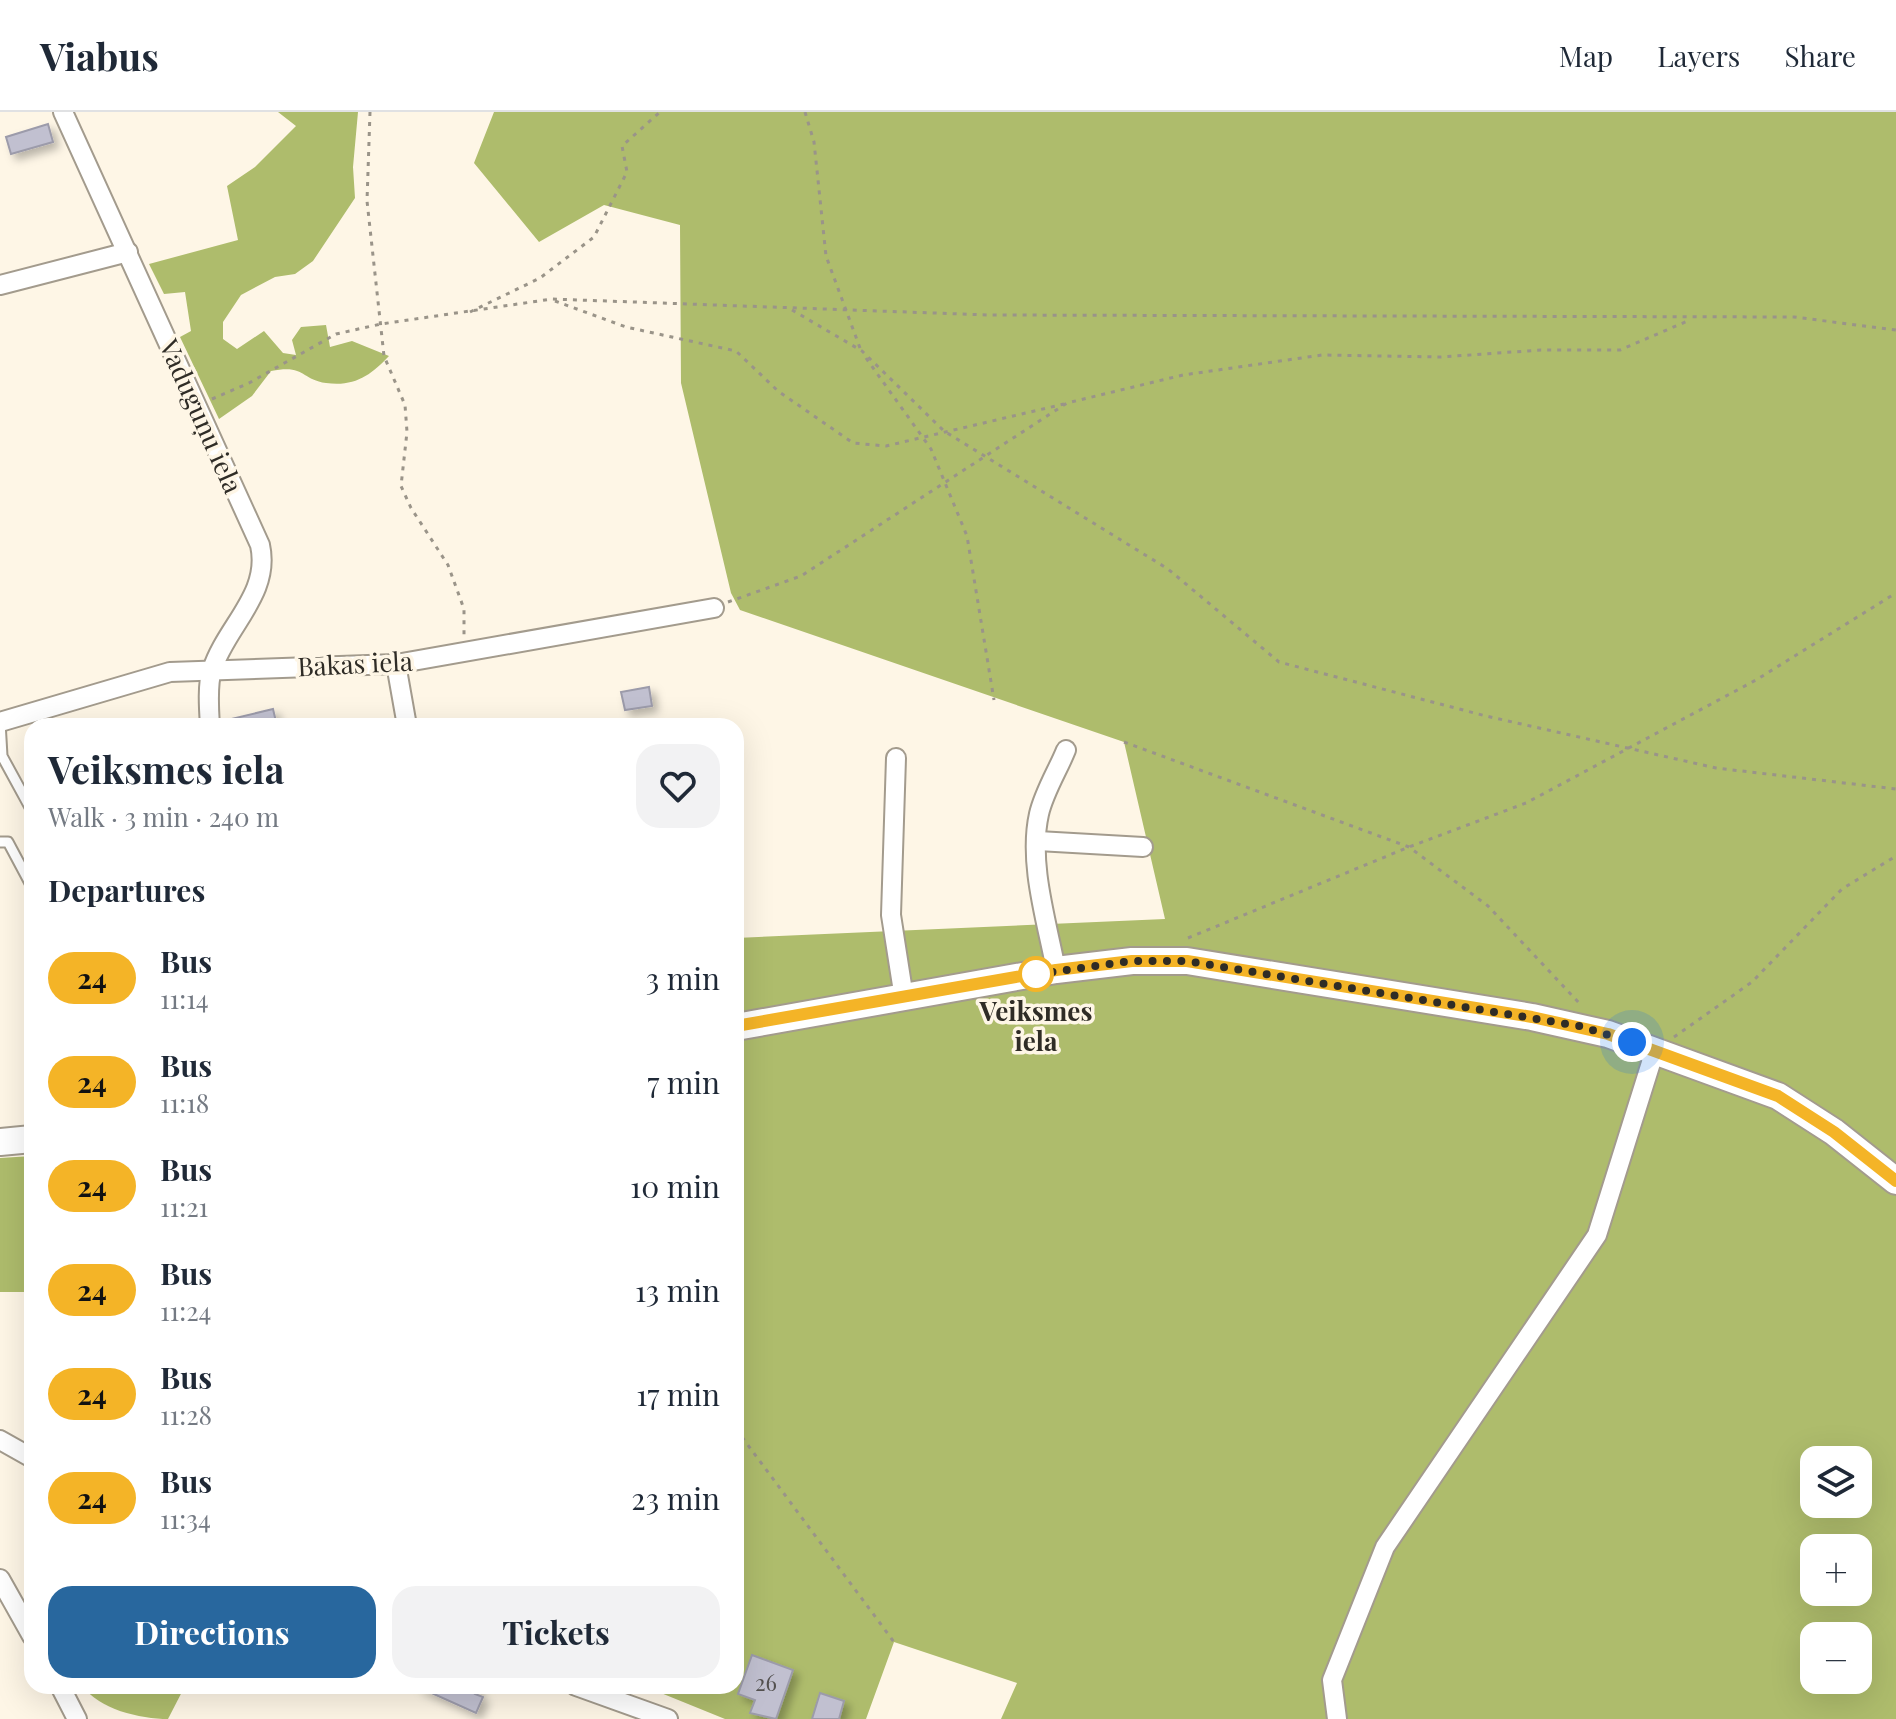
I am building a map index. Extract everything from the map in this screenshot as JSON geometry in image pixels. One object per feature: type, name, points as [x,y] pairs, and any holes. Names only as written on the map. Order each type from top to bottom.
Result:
[{"type":"main road","points":[[744,1026],[1056,970],[1132,961],[1187,961],[1532,1017],[1608,1034],[1778,1096],[1834,1132],[1896,1181]]},
{"type":"main road","points":[[0,1142],[24,1140]]},
{"type":"street","name":"Vaduguņu iela","points":[[63,112],[260,545],[264,562],[256,590],[212,670],[210,718]]},
{"type":"street","points":[[0,285],[128,252]]},
{"type":"street","name":"Bākas iela","points":[[0,722],[137,679],[170,672],[396,664],[714,608]]},
{"type":"street","points":[[396,664],[406,718]]},
{"type":"street","points":[[1056,970],[1039,876],[1039,814],[1066,750]]},
{"type":"street","points":[[896,758],[891,915],[904,998]]},
{"type":"street","points":[[1038,841],[1143,847]]},
{"type":"street","points":[[1337,1719],[1332,1680],[1385,1547],[1597,1235],[1655,1050]]},
{"type":"street","points":[[0,1440],[24,1454]]},
{"type":"street","points":[[0,1579],[24,1622]]},
{"type":"street","points":[[64,1694],[77,1719]]},
{"type":"street","points":[[598,1694],[668,1719]]},
{"type":"lane","points":[[0,722],[2,756],[24,796]]},
{"type":"lane","points":[[0,842],[8,842],[24,872]]},
{"type":"path","points":[[370,112],[367,201],[384,356],[405,405],[407,432],[401,486],[411,508],[448,565],[464,609],[464,652]]},
{"type":"path","points":[[466,314],[540,278],[594,237],[627,172],[622,146],[660,112]]},
{"type":"path","points":[[805,112],[814,142],[826,256],[846,310],[862,351],[922,437],[967,536],[994,700]]},
{"type":"path","points":[[198,406],[249,383],[336,334],[381,324],[466,314],[552,299],[988,315],[1692,320],[1794,317],[1896,330]]},
{"type":"path","points":[[552,299],[626,327],[736,351],[778,391],[853,443],[886,446],[1183,375],[1322,355],[1441,357],[1541,350],[1620,350],[1692,320]]},
{"type":"path","points":[[789,308],[862,351],[944,431],[1168,569],[1279,662],[1716,768],[1896,789]]},
{"type":"path","points":[[714,608],[801,576],[1067,403]]},
{"type":"path","points":[[1176,943],[1409,847],[1526,803],[1756,680],[1896,593]]},
{"type":"path","points":[[1124,742],[1409,847],[1488,906],[1608,1034]]},
{"type":"path","points":[[1655,1050],[1752,982],[1842,889],[1896,856]]},
{"type":"path","points":[[744,1440],[894,1642]]},
{"type":"green space","points":[[278,112],[358,112],[353,167],[355,198],[313,261],[295,274],[275,277],[241,295],[223,322],[223,339],[237,349],[264,331],[283,353],[296,355],[292,340],[301,327],[326,325],[330,347],[352,341],[389,356],[369,374],[346,383],[318,381],[290,369],[271,371],[252,396],[219,419],[180,337],[191,331],[185,292],[164,294],[149,264],[238,240],[227,186],[255,167],[296,126]]},
{"type":"green space","points":[[494,112],[1896,112],[1896,1719],[1001,1719],[1017,1683],[894,1642],[866,1719],[725,1719],[663,1694],[744,1694],[744,938],[1165,919],[1124,742],[740,610],[731,593],[681,383],[680,225],[604,205],[539,242],[474,163]]},
{"type":"green space","points":[[24,1156],[24,1292],[0,1292],[0,1158]]},
{"type":"green space","points":[[90,1694],[181,1694],[168,1719],[121,1711]]},
{"type":"building","points":[[48,124],[53,142],[11,154],[6,137]]},
{"type":"building","points":[[649,687],[652,706],[625,710],[621,692]]},
{"type":"building","points":[[273,709],[275,718],[236,718]]},
{"type":"building","points":[[752,1655],[793,1670],[776,1719],[750,1713],[755,1700],[738,1694],[744,1694],[744,1677]]},
{"type":"building","points":[[820,1693],[844,1701],[839,1719],[812,1719]]},
{"type":"building","points":[[434,1694],[475,1694],[483,1697],[476,1713]]},
{"type":"bus line","name":"24","points":[[744,1025],[1056,970],[1132,961],[1187,961],[1218,965],[1532,1017],[1608,1034],[1712,1069],[1778,1096],[1834,1132],[1896,1181]]},
{"type":"place","name":"Veiksmes iela","points":[[1036,974]]},
{"type":"route","points":[[1036,974],[1030,975],[1132,961],[1187,961],[1579,1026],[1632,1042]]}]
